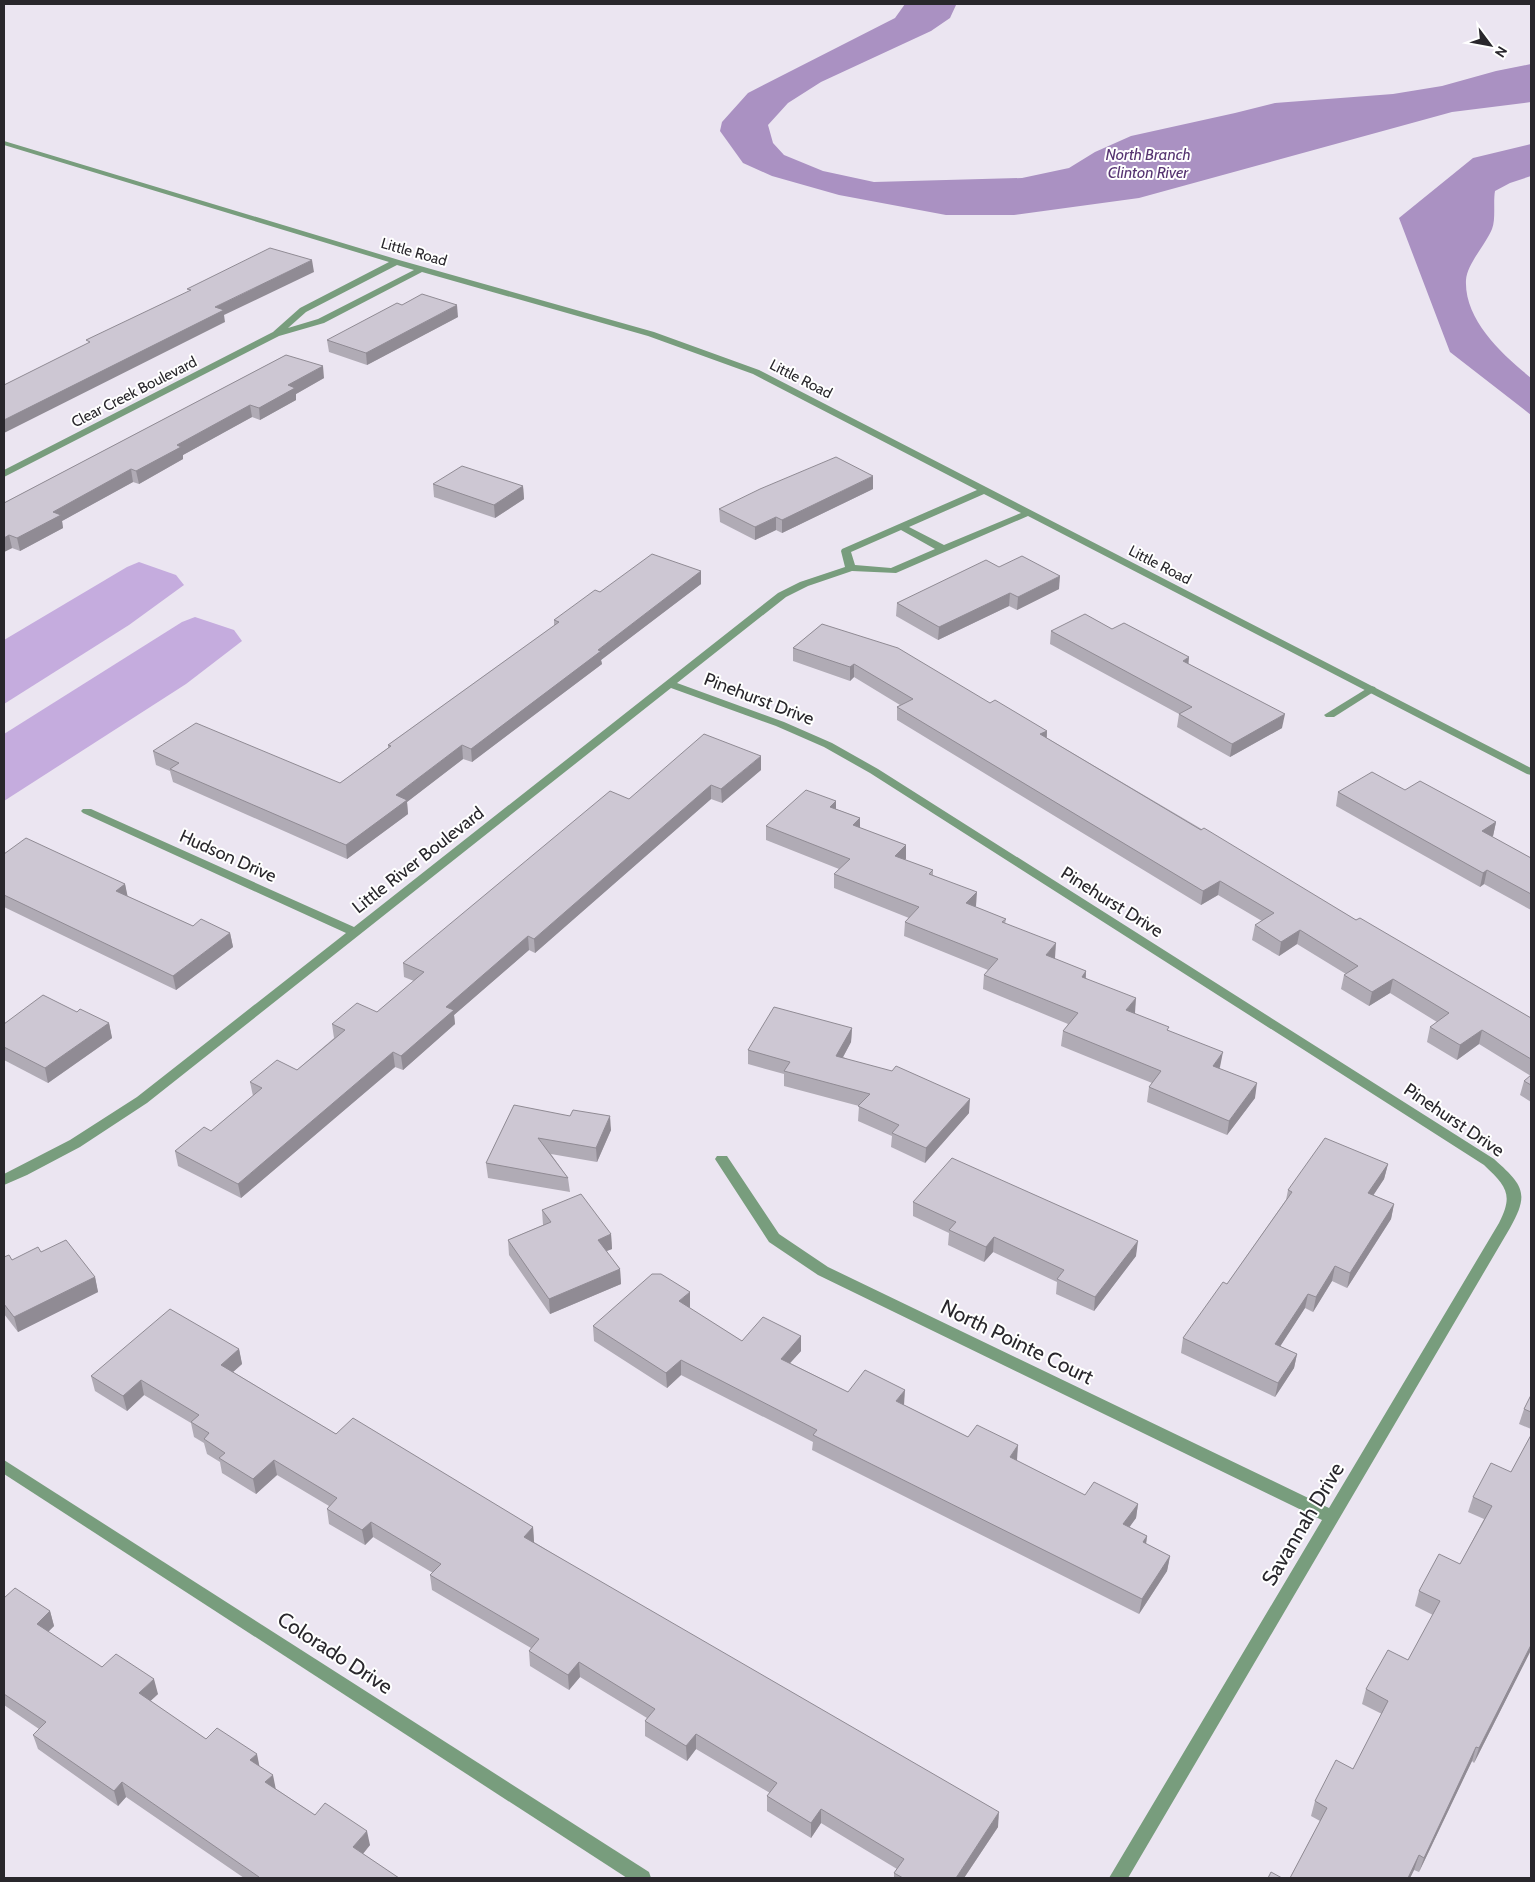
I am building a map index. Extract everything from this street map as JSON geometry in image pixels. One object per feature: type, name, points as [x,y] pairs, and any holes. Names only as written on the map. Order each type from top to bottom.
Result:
[{"type":"street","name":"Little Road","points":[[4,143],[396,262],[651,334],[719,356],[776,380],[1028,513],[1531,772]]},
{"type":"street","name":"Clear Creek Boulevard","points":[[276,334],[294,316],[396,262]]},
{"type":"street","name":"Clear Creek Boulevard","points":[[4,474],[276,334],[320,321],[422,269]]},
{"type":"street","points":[[339,292],[362,299]]},
{"type":"street","points":[[851,568],[846,551],[984,490]]},
{"type":"street","name":"Little River Boulevard","points":[[4,1180],[33,1167],[104,1128],[142,1100],[782,595],[804,584],[851,568],[892,571],[1028,513]]},
{"type":"street","points":[[900,526],[943,549]]},
{"type":"street","name":"Pinehurst Drive","points":[[670,684],[780,724],[828,746],[874,771],[1489,1162],[1502,1174],[1513,1189]]},
{"type":"street","points":[[1330,715],[1371,690]]},
{"type":"street","name":"Hudson Drive","points":[[87,811],[356,932]]},
{"type":"street","name":"North Pointe Court","points":[[722,1159],[774,1238],[823,1271],[1332,1517]]},
{"type":"street","name":"Savannah Drive","points":[[1118,1878],[1495,1242],[1515,1204],[1513,1189]]},
{"type":"street","name":"Colorado Drive","points":[[4,1466],[642,1878]]},
{"type":"shaded area","points":[[139,562],[176,575],[184,585],[129,625],[4,704],[4,640],[127,567]]},
{"type":"shaded area","points":[[195,617],[234,630],[242,641],[186,684],[4,801],[4,734],[182,622]]},
{"type":"water","name":"North Branch Clinton River","points":[[905,4],[956,5],[950,18],[931,31],[821,82],[788,103],[768,125],[773,143],[784,155],[823,171],[874,182],[1022,178],[1069,168],[1095,152],[1131,136],[1275,103],[1393,94],[1442,86],[1496,71],[1531,64],[1531,102],[1452,112],[1139,198],[1014,215],[946,215],[839,195],[772,176],[743,163],[720,131],[722,122],[748,93],[895,18]]},
{"type":"water","points":[[1531,144],[1531,176],[1510,183],[1495,191],[1492,229],[1473,261],[1466,280],[1467,295],[1478,323],[1509,359],[1531,378],[1531,415],[1450,352],[1399,218],[1473,158]]},
{"type":"building","points":[[270,248],[312,260],[215,307],[224,310],[4,420],[4,385],[90,342],[86,340],[191,290],[187,289]]},
{"type":"building","points":[[422,294],[457,305],[366,353],[327,340],[397,303],[402,305]]},
{"type":"building","points":[[286,355],[323,366],[288,385],[295,388],[259,408],[250,405],[177,445],[181,447],[136,471],[131,469],[53,512],[61,515],[17,538],[9,535],[4,538],[4,503]]},
{"type":"building","points":[[836,457],[873,476],[782,520],[776,517],[755,527],[719,509],[760,489]]},
{"type":"building","points":[[462,466],[523,486],[494,505],[433,484]]},
{"type":"building","points":[[652,554],[701,571],[598,650],[601,651],[471,749],[462,745],[396,795],[407,800],[346,845],[170,769],[179,763],[153,751],[196,723],[340,783],[391,746],[388,745],[559,622],[554,620],[595,590],[600,592]]},
{"type":"building","points":[[1022,556],[1060,576],[1018,597],[1010,593],[939,627],[897,603],[986,560],[999,567]]},
{"type":"building","points":[[1085,614],[1112,629],[1124,623],[1189,657],[1183,661],[1285,714],[1232,744],[1179,714],[1192,707],[1051,631]]},
{"type":"building","points":[[822,624],[898,648],[990,703],[995,700],[1047,731],[1040,734],[1201,830],[1204,828],[1356,920],[1360,918],[1531,1018],[1531,1059],[1482,1030],[1460,1045],[1430,1027],[1449,1013],[1393,979],[1372,992],[1344,975],[1358,966],[1300,930],[1281,942],[1255,925],[1274,913],[1220,881],[1203,891],[897,707],[913,699],[854,664],[850,667],[793,648]]},
{"type":"building","points":[[704,734],[761,756],[721,789],[711,785],[534,939],[528,936],[446,1007],[454,1010],[401,1056],[393,1052],[238,1184],[175,1151],[204,1127],[211,1131],[262,1088],[250,1082],[277,1060],[297,1070],[345,1030],[332,1024],[357,1003],[377,1012],[424,972],[403,963],[610,791],[629,799]]},
{"type":"building","points":[[1372,772],[1405,790],[1420,781],[1496,822],[1482,831],[1531,858],[1531,894],[1487,870],[1483,873],[1338,792]]},
{"type":"building","points":[[806,790],[836,801],[830,807],[860,818],[853,825],[906,845],[895,856],[933,870],[929,874],[977,892],[966,903],[1006,919],[1002,922],[1056,943],[1046,955],[1086,971],[1082,977],[1136,998],[1126,1010],[1169,1027],[1167,1030],[1223,1052],[1213,1066],[1257,1083],[1229,1121],[1149,1087],[1161,1071],[1063,1031],[1078,1013],[984,975],[998,959],[905,922],[919,907],[834,874],[850,859],[766,826]]},
{"type":"building","points":[[26,838],[125,884],[116,891],[193,926],[201,919],[230,933],[173,976],[4,895],[4,854]]},
{"type":"building","points":[[43,995],[77,1012],[80,1009],[109,1023],[45,1068],[4,1047],[4,1024]]},
{"type":"building","points":[[774,1007],[852,1028],[836,1056],[892,1071],[896,1066],[970,1099],[926,1148],[892,1133],[899,1125],[858,1106],[870,1094],[784,1071],[790,1062],[748,1050]]},
{"type":"building","points":[[1531,1075],[1531,1085],[1524,1081]]},
{"type":"building","points":[[514,1105],[570,1116],[573,1110],[610,1116],[596,1148],[538,1138],[568,1178],[486,1163]]},
{"type":"building","points":[[1325,1138],[1388,1164],[1368,1193],[1394,1204],[1350,1273],[1335,1266],[1316,1297],[1308,1294],[1275,1344],[1297,1354],[1278,1383],[1183,1338],[1223,1282],[1227,1284],[1292,1192],[1288,1190]]},
{"type":"building","points":[[952,1158],[1138,1241],[1095,1297],[1057,1279],[1064,1270],[994,1237],[986,1247],[949,1230],[956,1222],[913,1202]]},
{"type":"building","points":[[581,1194],[611,1234],[598,1240],[620,1269],[549,1299],[508,1240],[551,1222],[542,1210]]},
{"type":"building","points":[[66,1240],[95,1277],[14,1317],[4,1304],[4,1257],[9,1255],[12,1260],[38,1247],[41,1252]]},
{"type":"building","points":[[652,1274],[661,1274],[690,1292],[679,1301],[742,1341],[763,1317],[801,1336],[781,1359],[848,1392],[865,1370],[905,1390],[896,1401],[968,1437],[977,1425],[1018,1445],[1010,1457],[1085,1495],[1094,1482],[1138,1504],[1123,1524],[1147,1536],[1143,1542],[1170,1556],[1142,1599],[813,1435],[817,1430],[681,1360],[666,1373],[593,1326]]},
{"type":"building","points":[[170,1309],[239,1349],[221,1365],[336,1434],[353,1418],[533,1527],[524,1537],[999,1812],[956,1878],[903,1878],[894,1873],[904,1859],[821,1809],[811,1823],[767,1796],[777,1783],[696,1734],[686,1746],[645,1721],[655,1709],[579,1662],[568,1675],[529,1651],[539,1639],[430,1575],[441,1564],[371,1522],[362,1530],[327,1509],[337,1498],[274,1460],[253,1479],[219,1458],[225,1453],[204,1439],[209,1433],[191,1422],[199,1415],[141,1380],[123,1396],[91,1376]]},
{"type":"building","points":[[1531,1395],[1531,1412],[1524,1409]]},
{"type":"building","points":[[1531,1435],[1531,1645],[1479,1748],[1476,1747],[1424,1858],[1419,1855],[1408,1878],[1290,1878],[1327,1808],[1315,1801],[1336,1760],[1353,1769],[1388,1701],[1366,1689],[1388,1650],[1408,1660],[1440,1601],[1419,1591],[1439,1554],[1460,1564],[1492,1506],[1473,1497],[1491,1463],[1511,1472]]},
{"type":"building","points":[[15,1588],[50,1611],[37,1624],[102,1667],[116,1654],[154,1679],[139,1693],[206,1739],[217,1728],[257,1754],[250,1760],[273,1775],[265,1782],[315,1815],[325,1803],[367,1831],[353,1847],[399,1878],[258,1878],[122,1782],[114,1791],[33,1735],[46,1722],[4,1694],[4,1598]]},
{"type":"building","points":[[1271,1872],[1282,1878],[1268,1878]]}]
